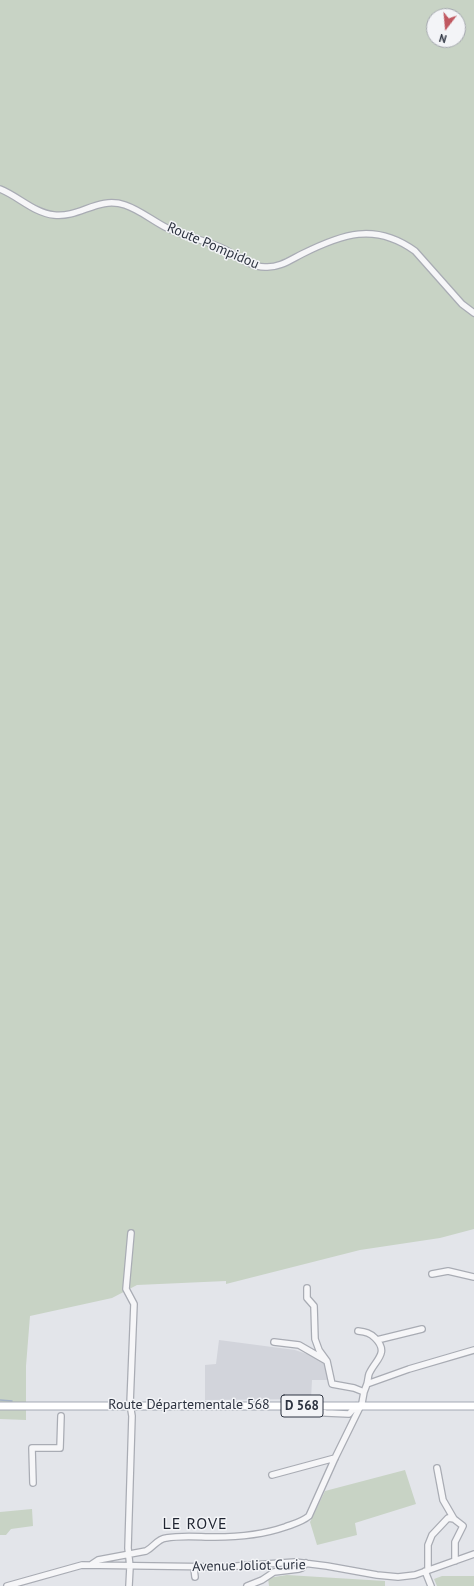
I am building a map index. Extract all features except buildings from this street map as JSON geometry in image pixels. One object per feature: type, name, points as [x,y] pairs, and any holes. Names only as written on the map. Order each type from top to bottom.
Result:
[{"type":"main road","name":"Route Départementale 568","points":[[0,1406],[474,1406]]},
{"type":"street","name":"Route Pompidou","points":[[0,189],[41,212],[55,215],[68,214],[100,203],[125,205],[167,228],[214,244],[249,263],[261,267],[280,265],[312,250],[355,234],[366,233],[385,236],[406,244],[415,251],[462,304],[474,313]]},
{"type":"street","points":[[129,1586],[130,1567],[128,1548],[133,1406],[134,1304],[126,1289],[131,1233]]},
{"type":"street","points":[[432,1274],[448,1271],[474,1277]]},
{"type":"street","points":[[307,1288],[307,1298],[314,1306],[315,1339],[319,1350],[327,1361],[332,1384],[354,1388],[364,1392]]},
{"type":"street","points":[[377,1340],[422,1329]]},
{"type":"street","points":[[7,1586],[82,1565],[92,1564],[98,1560],[129,1555],[153,1548],[159,1540],[165,1538],[185,1536],[247,1536],[280,1528],[304,1520],[309,1516],[364,1392],[369,1375],[382,1351],[382,1347],[377,1340],[368,1332],[358,1331]]},
{"type":"street","points":[[274,1342],[299,1345],[327,1361]]},
{"type":"street","points":[[367,1384],[409,1368],[474,1350]]},
{"type":"street","points":[[33,1483],[32,1448],[60,1448],[61,1416]]},
{"type":"street","points":[[272,1475],[335,1458]]},
{"type":"street","points":[[437,1468],[444,1500],[454,1519],[463,1526],[455,1542],[455,1561]]},
{"type":"street","points":[[431,1586],[427,1571],[428,1545],[432,1535],[448,1518],[454,1519]]},
{"type":"street","name":"Avenue Joliot Curie","points":[[92,1564],[130,1567],[222,1568],[295,1562],[398,1577],[415,1575],[474,1554]]},
{"type":"street","points":[[247,1586],[262,1580],[274,1572],[299,1570],[306,1563]]},
{"type":"street","points":[[194,1568],[195,1577]]},
{"type":"shaded area","points":[[219,1340],[295,1350],[313,1356],[325,1363],[330,1380],[312,1380],[311,1399],[205,1400],[205,1365],[216,1364]]},
{"type":"green space","points":[[0,0],[474,0],[474,1229],[440,1238],[360,1250],[226,1284],[226,1281],[137,1285],[112,1298],[30,1316],[26,1366],[26,1420],[0,1419]]},
{"type":"green space","points":[[405,1470],[416,1504],[355,1523],[357,1535],[317,1545],[310,1522],[325,1491]]},
{"type":"green space","points":[[32,1509],[33,1526],[11,1529],[6,1535],[0,1535],[0,1512]]},
{"type":"green space","points":[[287,1575],[385,1581],[385,1586],[269,1586],[268,1578]]},
{"type":"green space","points":[[442,1576],[474,1576],[474,1586],[437,1586],[434,1579]]},
{"type":"waterway","points":[[0,1400],[12,1401]]},
{"type":"district","name":"LE ROVE","points":[[195,1524]]}]
